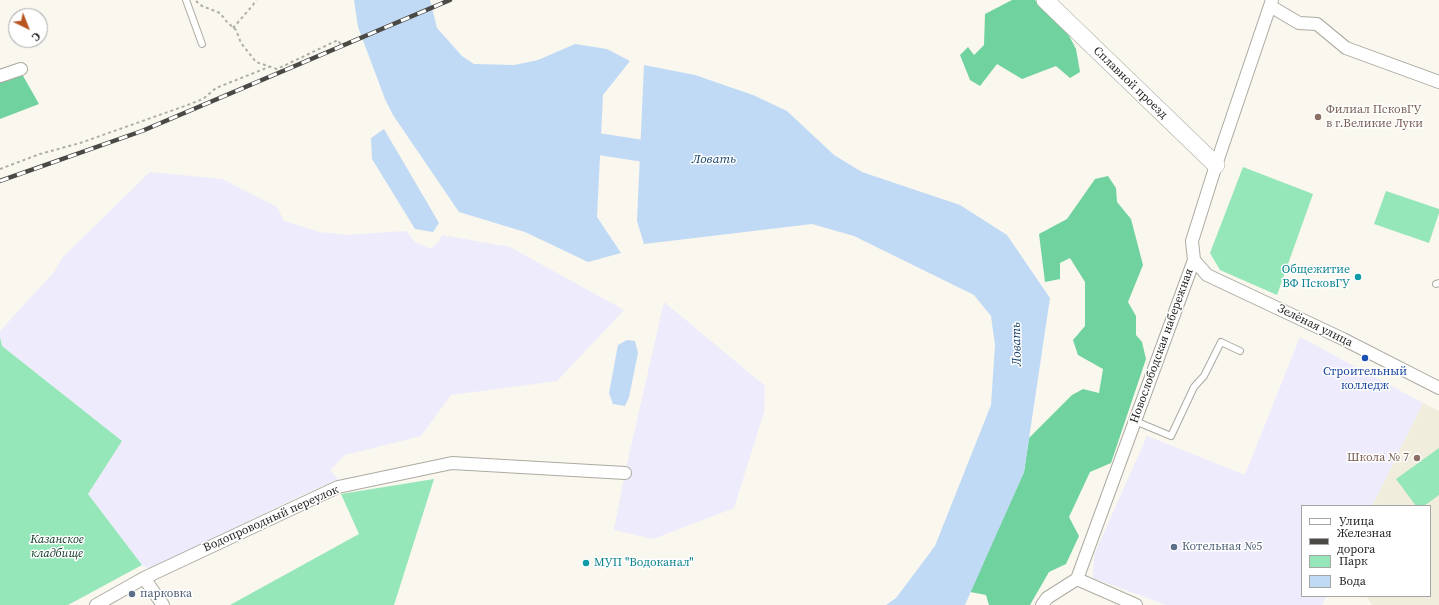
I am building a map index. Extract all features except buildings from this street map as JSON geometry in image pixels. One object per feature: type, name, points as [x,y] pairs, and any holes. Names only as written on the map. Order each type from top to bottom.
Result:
[{"type":"street","name":"Сплавной проезд","points":[[1045,0],[1216,165]]},
{"type":"street","name":"Новослободская набережная","points":[[1076,579],[1194,260],[1192,241],[1271,3]]},
{"type":"street","points":[[1271,3],[1299,23],[1317,24],[1346,48],[1439,82]]},
{"type":"street","points":[[0,76],[21,69]]},
{"type":"street","name":"Зелёная улица","points":[[1194,260],[1207,275],[1343,339],[1439,388]]},
{"type":"street","name":"Водопроводный переулок","points":[[96,605],[144,578],[338,487],[452,463],[625,473]]},
{"type":"street","points":[[144,578],[163,605]]},
{"type":"street","points":[[1042,605],[1046,598],[1076,579],[1136,605]]},
{"type":"lane","points":[[186,0],[202,44]]},
{"type":"lane","points":[[1134,421],[1172,436],[1194,387],[1204,376],[1221,342],[1240,351]]},
{"type":"path","points":[[194,0],[202,6],[220,13],[236,30],[241,43],[256,62],[277,69],[338,40],[341,46],[448,0]]},
{"type":"path","points":[[233,28],[256,0]]},
{"type":"path","points":[[0,169],[40,154],[185,106],[203,99],[216,88],[270,67]]},
{"type":"shaded area","points":[[150,172],[222,179],[277,207],[284,221],[319,232],[347,235],[406,231],[415,242],[430,249],[438,243],[442,235],[510,247],[624,310],[557,381],[451,395],[421,436],[345,455],[330,470],[338,479],[150,569],[142,565],[88,494],[122,441],[2,346],[0,331],[55,271],[62,258]]},
{"type":"shaded area","points":[[664,302],[765,386],[764,412],[734,508],[653,539],[614,530],[625,473]]},
{"type":"shaded area","points":[[1300,337],[1423,403],[1372,505],[1301,505],[1301,597],[1326,597],[1322,605],[1166,605],[1093,578],[1094,555],[1147,436],[1245,475]]},
{"type":"shaded area","name":"Школа № 7","points":[[1423,403],[1439,411],[1439,605],[1372,605],[1367,597],[1431,597],[1431,505],[1372,505]]},
{"type":"green space","points":[[1012,0],[1035,0],[1067,32],[1076,49],[1080,72],[1070,78],[1056,66],[1022,79],[997,64],[980,86],[970,80],[960,55],[968,47],[974,55],[984,45],[985,14]]},
{"type":"green space","points":[[22,74],[39,104],[0,119],[0,82]]},
{"type":"green space","points":[[1243,167],[1313,194],[1277,295],[1220,270],[1210,253]]},
{"type":"green space","points":[[1108,176],[1116,188],[1117,202],[1131,219],[1143,265],[1128,302],[1136,316],[1136,335],[1142,342],[1146,359],[1111,463],[1090,472],[1069,517],[1079,536],[1066,564],[1049,572],[1030,605],[989,605],[986,595],[970,592],[1024,472],[1029,438],[1072,395],[1083,389],[1099,393],[1103,369],[1078,355],[1073,340],[1085,326],[1085,282],[1070,258],[1060,263],[1060,279],[1045,282],[1039,234],[1067,219],[1095,179]]},
{"type":"green space","points":[[1386,191],[1439,209],[1429,243],[1374,224]]},
{"type":"green space","name":"Казанское кладбище","points":[[0,337],[2,346],[122,441],[88,494],[142,565],[68,605],[0,605]]},
{"type":"green space","points":[[1439,448],[1439,495],[1425,505],[1415,505],[1396,479]]},
{"type":"green space","points":[[434,479],[394,605],[230,605],[359,534],[341,494]]},
{"type":"water","points":[[354,0],[430,0],[437,28],[462,56],[474,64],[514,65],[538,60],[575,44],[607,49],[630,61],[603,95],[597,217],[621,253],[588,262],[525,232],[459,212],[393,115],[385,99],[358,27]]},
{"type":"water","name":"Ловать","points":[[644,65],[695,75],[753,95],[787,111],[834,155],[862,172],[960,205],[1007,235],[1050,298],[1024,472],[965,605],[886,605],[896,598],[935,546],[991,405],[995,345],[991,316],[974,295],[854,236],[812,224],[644,244],[637,221]]},
{"type":"water","points":[[384,129],[439,223],[433,232],[415,229],[372,159],[371,138]]},
{"type":"water","points":[[627,340],[635,341],[638,353],[629,397],[625,406],[613,404],[609,393],[618,345]]},
{"type":"waterway","name":"Ловать","points":[[572,140],[670,155]]},
{"type":"railway","points":[[0,181],[142,131],[450,0]]},
{"type":"place","name":"Филиал ПсковГУ в г.Великие Луки","points":[[1318,117]]},
{"type":"place","name":"Общежитие ВФ ПсковГУ","points":[[1358,277]]},
{"type":"place","name":"Строительный колледж","points":[[1365,358]]},
{"type":"place","name":"Школа № 7","points":[[1417,458]]},
{"type":"place","name":"Котельная №5","points":[[1174,547]]},
{"type":"place","name":"МУП \"Водоканал\"","points":[[586,563]]},
{"type":"place","name":"парковка","points":[[132,594]]}]
